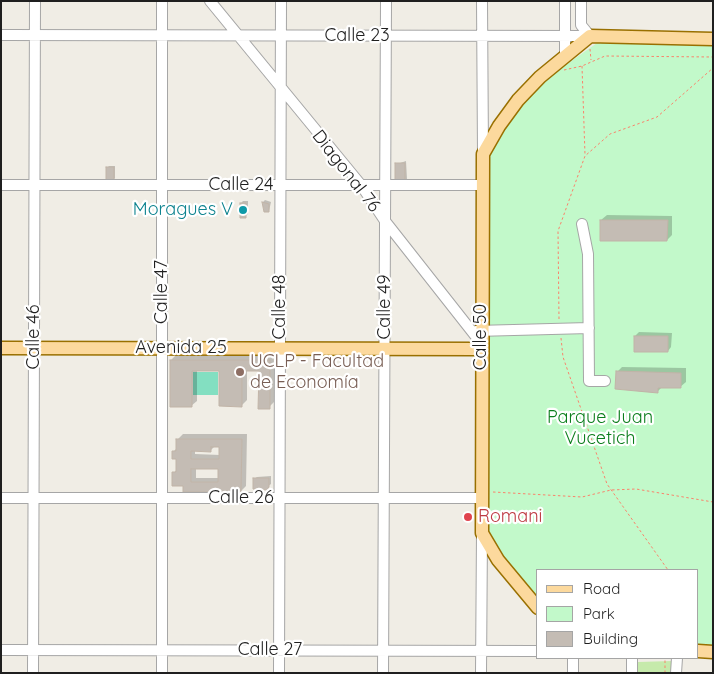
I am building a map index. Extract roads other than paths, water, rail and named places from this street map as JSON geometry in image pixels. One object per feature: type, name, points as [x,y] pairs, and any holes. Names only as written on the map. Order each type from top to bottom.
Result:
[{"type":"main road","name":"Calle 23","points":[[590,36],[713,39]]},
{"type":"main road","points":[[482,154],[518,100],[540,77],[590,36]]},
{"type":"main road","name":"Calle 50","points":[[482,154],[479,338],[482,533]]},
{"type":"main road","name":"Avenida 25","points":[[1,348],[34,346],[384,346],[479,338]]},
{"type":"main road","name":"Avenida 25","points":[[1,343],[34,346]]},
{"type":"main road","points":[[482,533],[503,567],[536,606]]},
{"type":"main road","points":[[699,651],[713,652]]},
{"type":"street","name":"Calle 46","points":[[33,673],[35,1]]},
{"type":"street","name":"Calle 47","points":[[162,1],[162,673]]},
{"type":"street","name":"Diagonal 76","points":[[210,1],[281,90],[361,185],[385,221],[479,338]]},
{"type":"street","name":"Calle 48","points":[[279,673],[281,1]]},
{"type":"street","name":"Calle 49","points":[[383,673],[386,1]]},
{"type":"street","name":"Calle 50","points":[[482,1],[482,154]]},
{"type":"street","points":[[565,1],[565,57]]},
{"type":"street","points":[[581,1],[581,25],[590,36]]},
{"type":"street","name":"Calle 23","points":[[1,35],[590,36]]},
{"type":"street","name":"Calle 24","points":[[1,185],[481,185]]},
{"type":"street","points":[[582,224],[588,254],[589,381],[605,381]]},
{"type":"street","points":[[479,338],[559,328],[589,328]]},
{"type":"street","name":"Calle 26","points":[[1,498],[384,498],[481,495]]},
{"type":"street","name":"Calle 50","points":[[481,673],[482,533]]},
{"type":"street","name":"Calle 27","points":[[1,650],[536,651]]},
{"type":"street","points":[[632,659],[632,673]]},
{"type":"street","points":[[676,673],[677,659]]},
{"type":"place","name":"Moragues V","points":[[243,210]]},
{"type":"place","name":"UCLP - Facultad de Economía","points":[[240,372]]},
{"type":"place","name":"Romani","points":[[468,517]]},
{"type":"park label","name":"Parque Juan Vucetich","points":[[600,428]]}]
